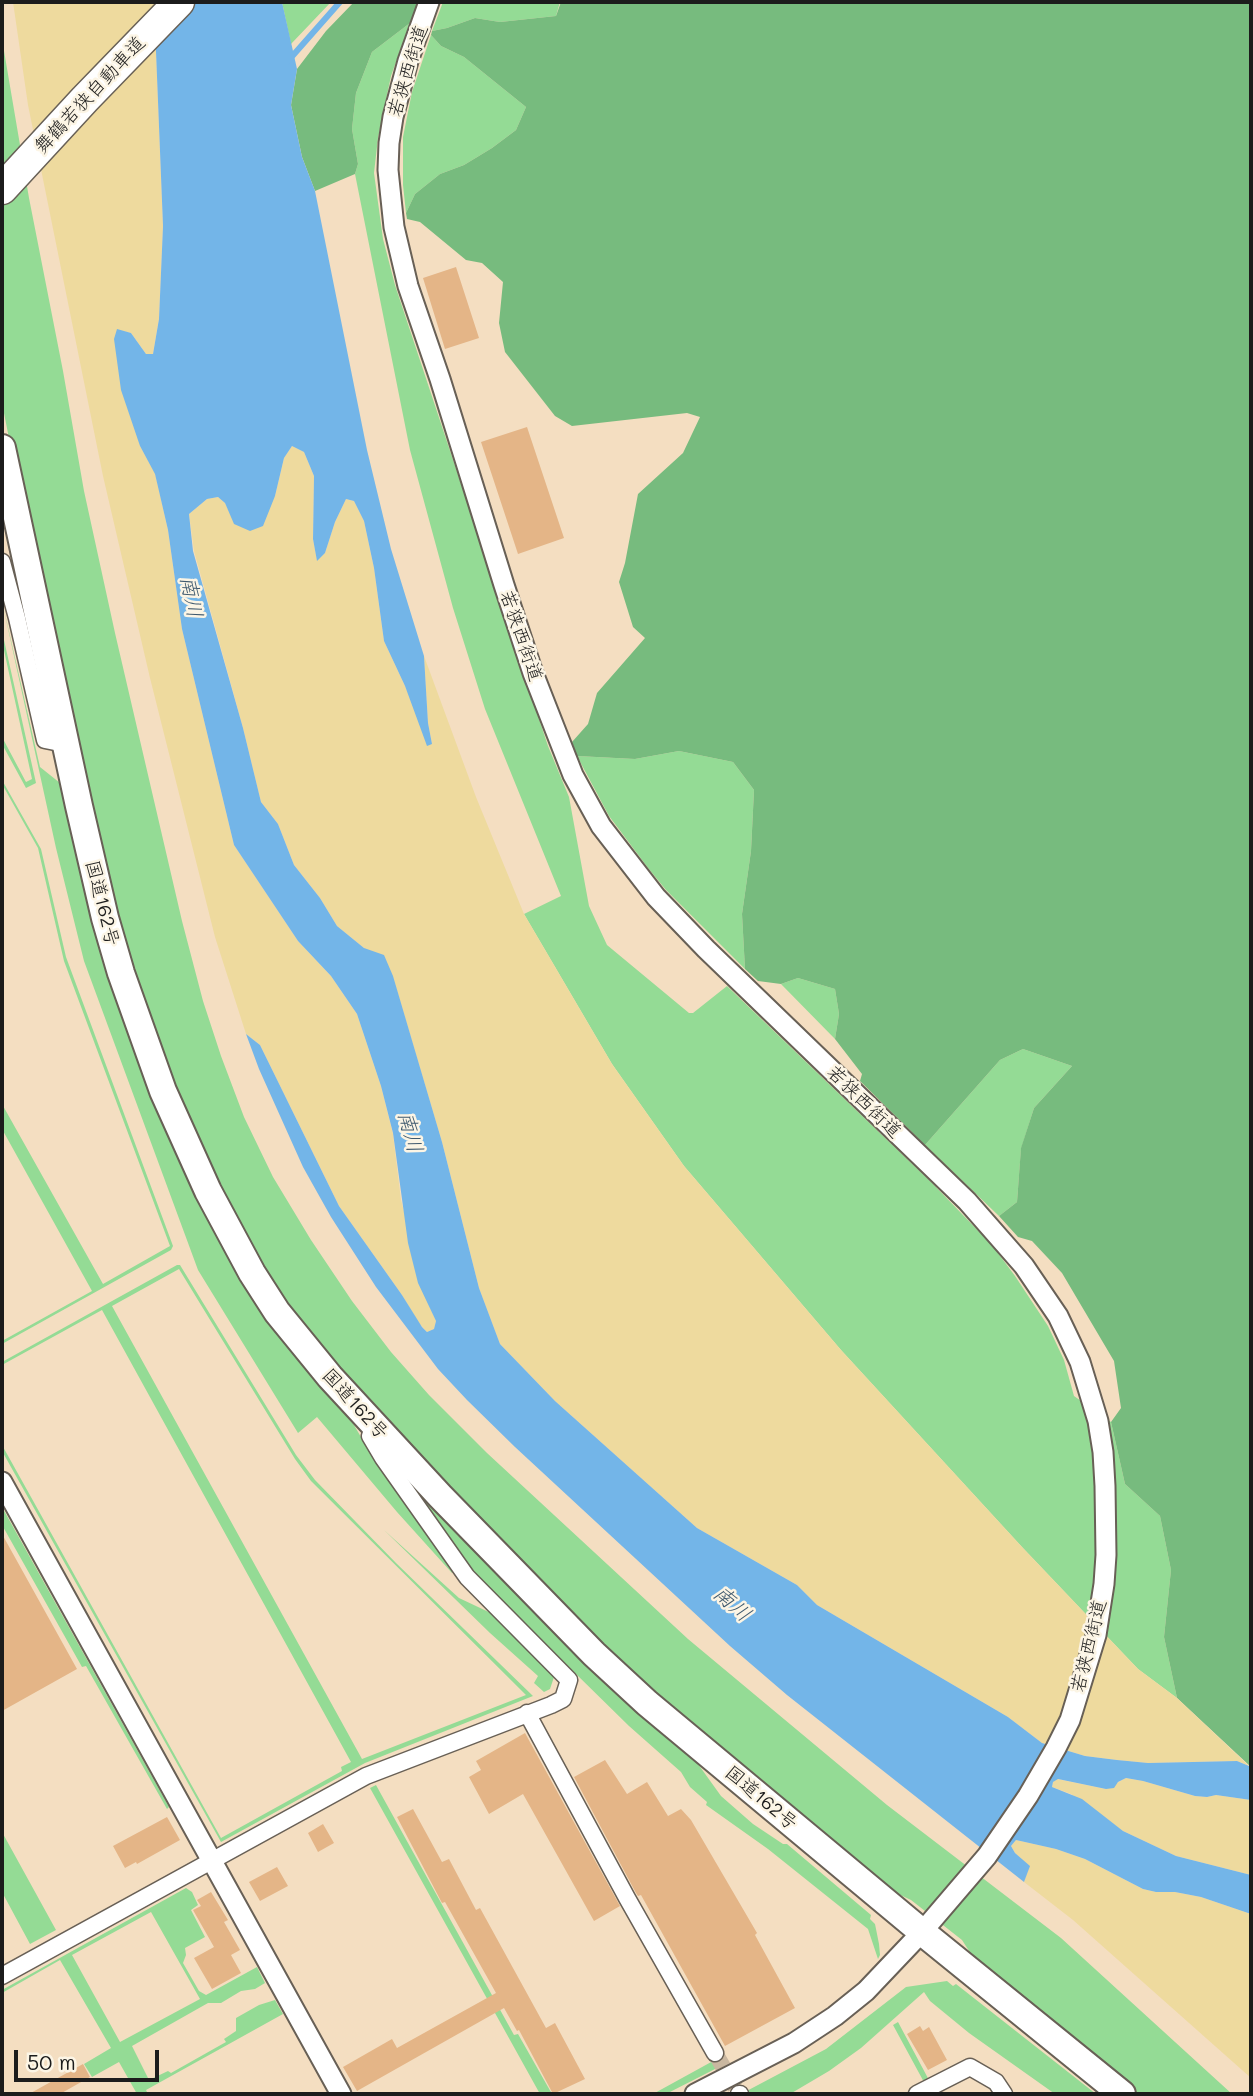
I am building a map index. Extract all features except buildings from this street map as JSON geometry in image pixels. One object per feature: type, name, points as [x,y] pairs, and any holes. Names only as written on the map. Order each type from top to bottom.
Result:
[{"type":"highway","name":"舞鶴若狭自動車道","points":[[2,189],[179,2]]},
{"type":"highway","name":"国道162号","points":[[2,448],[93,871],[121,972],[163,1091],[208,1191],[252,1273],[277,1312],[374,1426],[594,1654],[647,1703],[928,1925],[1122,2094]]},
{"type":"street","name":"若狭西街道","points":[[429,2],[408,61],[393,117],[388,170],[394,227],[408,286],[440,379],[503,585],[533,673],[573,775],[601,826],[656,897],[706,949],[950,1185],[1024,1266],[1058,1316],[1072,1344],[1088,1385],[1098,1421],[1102,1452],[1107,1527],[1100,1612],[1090,1657],[1070,1720],[1043,1771],[987,1856],[882,1976],[835,2016],[794,2043],[695,2094]]},
{"type":"street","points":[[2,562],[18,618],[45,740],[65,744]]},
{"type":"street","points":[[2,1976],[366,1776],[563,1699],[569,1680],[467,1577],[370,1437],[374,1426]]},
{"type":"street","points":[[2,1482],[341,2094]]},
{"type":"street","points":[[527,1713],[715,2053]]},
{"type":"street","points":[[917,2094],[970,2067],[996,2082],[1003,2094]]},
{"type":"green space","points":[[282,2],[331,2],[291,44]]},
{"type":"green space","points":[[354,2],[418,2],[410,23],[372,52],[356,93],[352,129],[358,164],[355,174],[315,191],[302,157],[291,105],[297,69],[326,31]]},
{"type":"green space","points":[[443,2],[560,2],[556,16],[500,22],[475,18],[432,31]]},
{"type":"green space","points":[[561,2],[1251,2],[1251,1767],[1177,1698],[1164,1637],[1171,1570],[1160,1516],[1125,1484],[1111,1422],[1121,1408],[1114,1361],[1062,1273],[1032,1241],[1018,1237],[999,1216],[1017,1202],[1021,1148],[1034,1108],[1072,1066],[1023,1049],[1000,1060],[925,1145],[860,1081],[862,1074],[835,1039],[839,1014],[835,989],[798,978],[781,984],[758,981],[745,969],[742,914],[751,851],[754,790],[733,762],[679,751],[635,759],[577,756],[572,742],[588,724],[597,693],[645,638],[633,627],[619,582],[638,494],[683,453],[700,417],[687,413],[572,426],[555,416],[505,352],[499,323],[503,282],[482,263],[466,260],[420,222],[407,219],[406,213],[415,194],[440,174],[464,165],[516,130],[526,107],[464,57],[441,46],[431,35],[432,31],[475,18],[500,22],[556,16]]},
{"type":"green space","points":[[410,23],[391,76],[378,138],[374,173],[383,239],[395,285],[548,746],[569,797],[589,906],[607,945],[689,1013],[693,1013],[727,986],[932,1183],[992,1245],[1048,1326],[1064,1360],[1074,1396],[1111,1422],[1125,1484],[1160,1516],[1171,1570],[1164,1637],[1177,1698],[1138,1669],[1022,1547],[841,1350],[684,1166],[612,1064],[524,914],[561,896],[485,709],[453,608],[410,450],[355,174],[358,164],[352,129],[356,93],[372,52]]},
{"type":"green space","points":[[431,35],[441,46],[464,57],[526,107],[516,130],[464,165],[440,174],[415,194],[406,213],[403,137],[412,92]]},
{"type":"green space","points":[[2,39],[84,491],[182,921],[221,1056],[244,1117],[273,1177],[352,1301],[391,1352],[487,1453],[688,1639],[887,1805],[1061,1938],[1232,2094],[1138,2094],[973,1957],[962,1940],[911,1900],[892,1891],[629,1674],[379,1418],[259,1270],[171,1087],[129,970],[22,504],[2,403]]},
{"type":"green space","points":[[2,601],[40,767],[65,787],[142,1063],[375,1461],[452,1568],[452,1573],[317,1417],[298,1433],[198,1270],[84,961],[56,848]]},
{"type":"green space","points":[[2,631],[36,783],[26,788],[2,744],[2,737],[26,782],[32,779]]},
{"type":"green space","points":[[679,751],[733,762],[754,790],[751,851],[742,914],[745,969],[666,890],[648,868],[609,816],[577,756],[635,759]]},
{"type":"green space","points":[[2,780],[41,849],[66,957],[173,1246],[171,1250],[2,1344],[2,1341],[92,1291],[2,1129],[2,1104],[103,1284],[170,1246],[64,961],[38,848]]},
{"type":"green space","points":[[798,978],[835,989],[839,1014],[835,1039],[781,984]]},
{"type":"green space","points":[[1023,1049],[1072,1066],[1034,1108],[1021,1149],[1017,1202],[999,1216],[925,1145],[1000,1060]]},
{"type":"green space","points":[[180,1265],[296,1455],[315,1480],[533,1696],[365,1763],[221,1842],[2,1451],[2,1445],[221,1838],[342,1771],[341,1767],[351,1762],[102,1310],[2,1365],[2,1362]],"holes":[[[179,1269],[311,1481],[526,1695],[362,1759],[112,1306]]]},
{"type":"green space","points":[[392,1458],[641,1711],[698,1764],[721,1796],[753,1824],[787,1844],[871,1915],[879,1944],[878,1959],[868,1929],[768,1849],[706,1805],[707,1802],[690,1787],[681,1772],[629,1726],[468,1568]]},
{"type":"green space","points":[[2,1507],[169,1807],[167,1809],[86,1666],[82,1667],[2,1525]]},
{"type":"green space","points":[[384,1530],[459,1598],[495,1615],[548,1668],[554,1677],[550,1689],[544,1692],[534,1683],[538,1676]]},
{"type":"green space","points":[[376,1785],[514,2035],[518,2034],[552,2094],[540,2094],[370,1788]]},
{"type":"green space","points":[[2,1832],[56,1930],[30,1944],[2,1892]]},
{"type":"green space","points":[[186,1888],[192,1892],[198,1905],[191,1910],[205,1937],[185,1948],[183,1963],[199,1991],[206,1995],[257,1967],[265,1983],[255,1989],[241,1991],[221,2003],[208,2003],[132,2046],[149,2080],[168,2071],[171,2073],[226,2042],[224,2039],[236,2031],[236,2018],[259,2005],[275,2000],[283,2014],[146,2090],[148,2094],[137,2094],[119,2062],[92,2077],[84,2064],[111,2048],[60,1960],[2,1993],[2,1990]],"holes":[[[151,1912],[200,1999],[120,2042],[72,1955]]]},
{"type":"green space","points":[[947,1981],[953,1986],[956,1984],[1096,2094],[1055,2094],[969,2033],[930,2001],[924,1992],[861,2048],[790,2094],[741,2094],[826,2049],[906,1987]]},
{"type":"green space","points":[[898,2022],[930,2082],[925,2084],[893,2025]]},
{"type":"green space","points":[[713,2061],[717,2068],[666,2094],[653,2094]]},
{"type":"sand","points":[[13,2],[154,2],[163,226],[159,319],[153,354],[146,354],[131,333],[117,330],[140,446],[155,473],[168,530],[182,629],[234,845],[298,941],[331,976],[357,1014],[381,1086],[393,1134],[401,1200],[429,1305],[436,1321],[434,1329],[427,1332],[339,1206],[260,1045],[246,1034],[215,937],[103,476],[28,105]]},
{"type":"sand","points":[[292,446],[304,452],[314,476],[313,539],[317,560],[325,553],[346,499],[354,501],[364,521],[374,568],[384,641],[432,744],[424,656],[476,797],[524,914],[612,1064],[684,1166],[841,1350],[1022,1547],[1138,1669],[1177,1698],[1249,1766],[1237,1761],[1148,1763],[1117,1760],[1085,1756],[1042,1743],[1008,1717],[817,1605],[797,1585],[697,1528],[555,1401],[500,1344],[479,1288],[442,1142],[393,977],[337,926],[320,898],[294,865],[278,824],[261,802],[194,551],[189,514],[207,499],[218,497],[225,503],[235,524],[275,496],[284,458]]},
{"type":"sand","points":[[1126,1778],[1195,1796],[1216,1795],[1251,1800],[1251,1875],[1176,1856],[1123,1831],[1071,1794],[1052,1787],[1057,1779],[1106,1789]]},
{"type":"sand","points":[[1016,1840],[1085,1859],[1143,1889],[1201,1897],[1251,1914],[1251,2078],[1073,1920],[1024,1882],[1029,1866],[1011,1846]]},
{"type":"water","name":"南川","points":[[154,2],[282,2],[297,69],[291,105],[302,157],[315,191],[367,450],[391,549],[424,656],[432,744],[427,746],[405,686],[384,641],[374,568],[364,521],[354,501],[346,499],[325,553],[317,561],[313,539],[314,476],[304,452],[292,446],[284,458],[275,496],[263,526],[250,531],[234,524],[225,503],[218,497],[207,499],[189,514],[193,551],[261,802],[278,824],[294,865],[320,898],[337,926],[364,948],[384,955],[393,976],[442,1142],[479,1288],[500,1344],[555,1401],[697,1528],[797,1585],[817,1605],[1008,1717],[1042,1743],[1085,1756],[1117,1760],[1148,1763],[1237,1761],[1251,1767],[1251,1800],[1216,1795],[1195,1796],[1126,1778],[1114,1788],[1106,1789],[1058,1779],[1053,1782],[1052,1787],[1082,1799],[1123,1831],[1176,1856],[1251,1875],[1251,1914],[1201,1897],[1143,1889],[1085,1859],[1016,1840],[1011,1846],[1030,1866],[1024,1882],[787,1695],[730,1646],[515,1447],[438,1369],[376,1287],[331,1217],[303,1167],[246,1034],[260,1045],[339,1206],[422,1327],[427,1332],[434,1329],[436,1321],[418,1283],[408,1243],[393,1133],[381,1086],[357,1014],[331,976],[298,941],[234,845],[182,629],[168,530],[155,474],[140,446],[121,390],[114,339],[117,329],[131,333],[146,354],[153,354],[159,319],[163,226]]},
{"type":"waterway","points":[[288,61],[340,2]]},
{"type":"tunnel","points":[[715,2053],[739,2094]]}]
